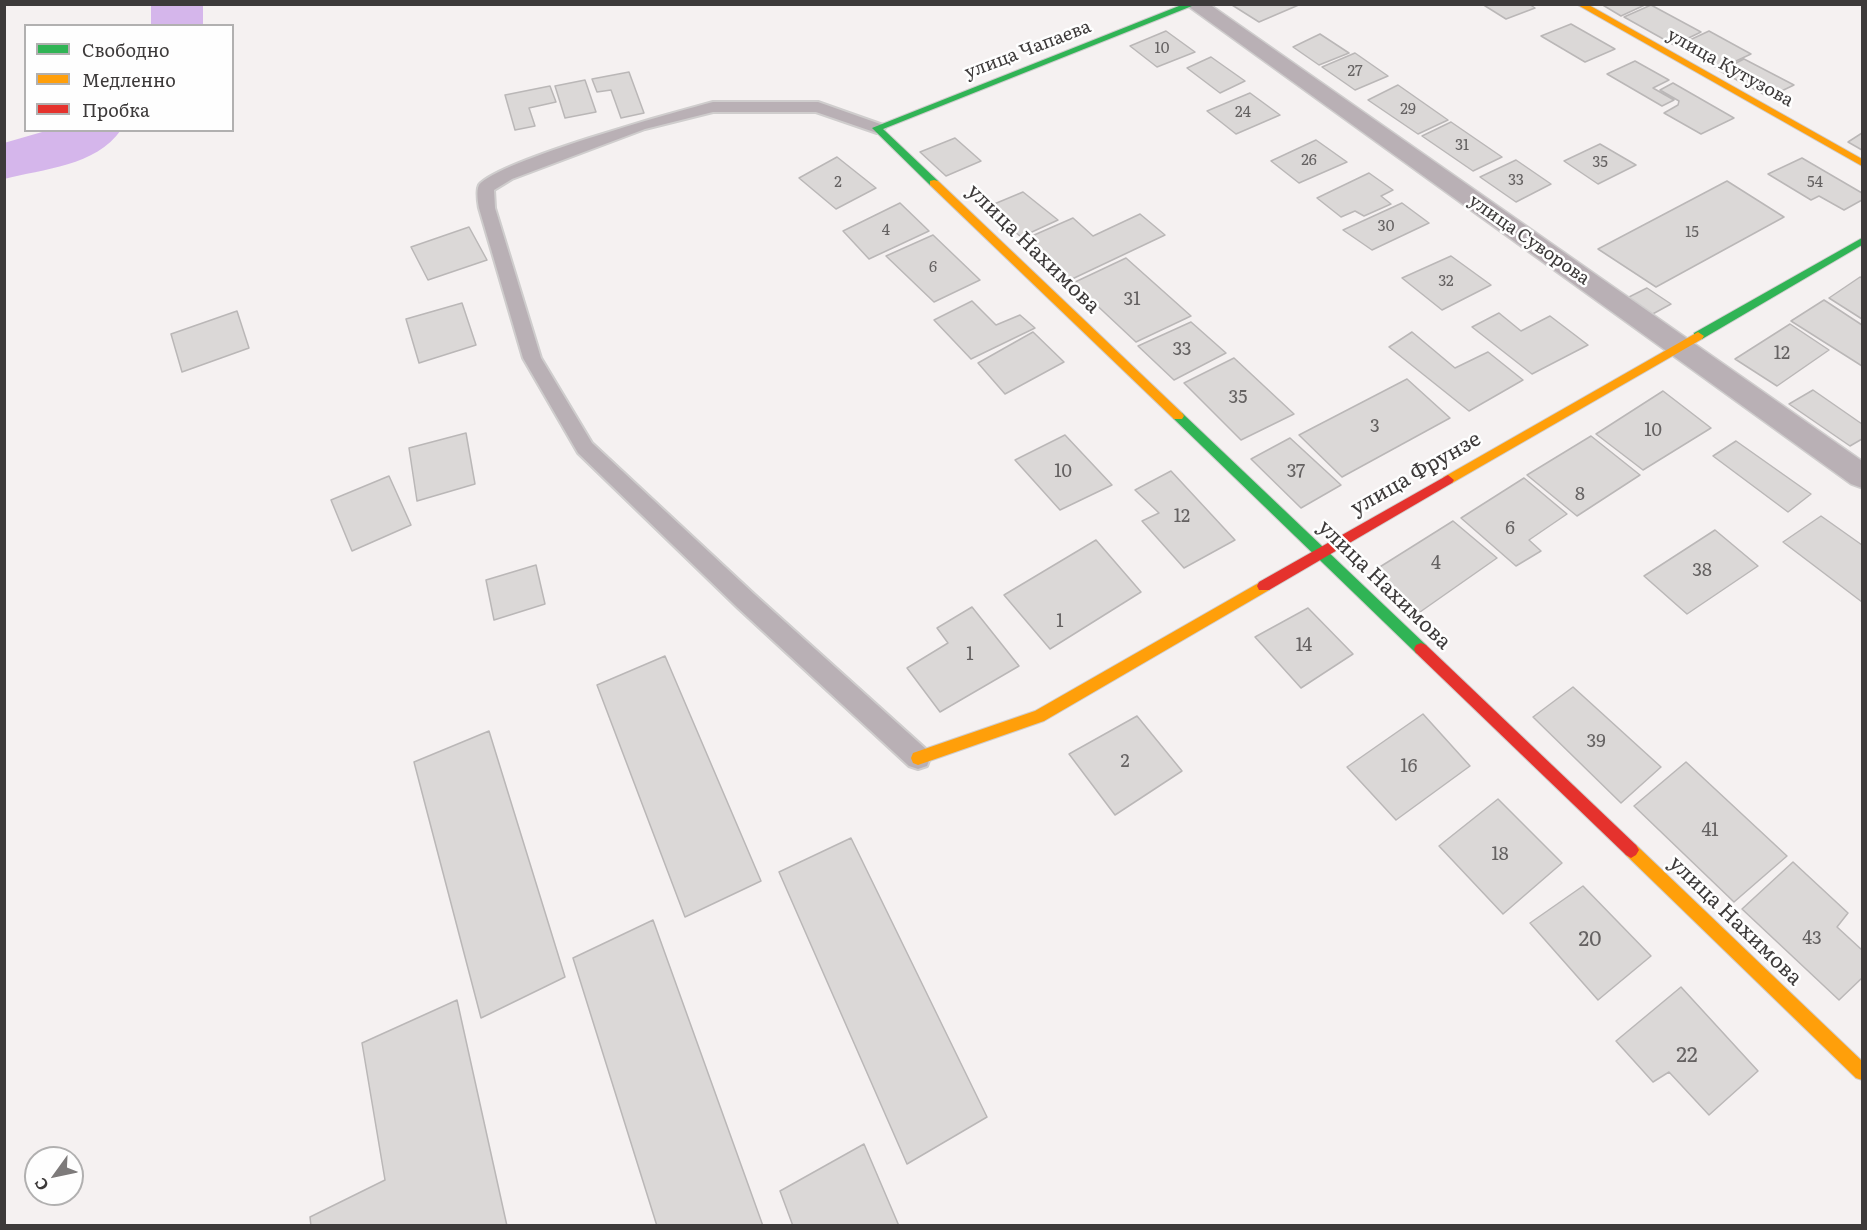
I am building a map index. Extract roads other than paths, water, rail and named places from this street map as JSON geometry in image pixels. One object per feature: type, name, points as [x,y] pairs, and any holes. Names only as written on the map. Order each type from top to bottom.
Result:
[{"type":"street","name":"улица Чапаева","points":[[877,128],[1194,4]]},
{"type":"street","name":"улица Суворова","points":[[1194,4],[1863,476]]},
{"type":"street","name":"улица Кутузова","points":[[1580,4],[1863,163]]},
{"type":"street","name":"улица Нахимова","points":[[877,128],[1863,1072]]},
{"type":"street","name":"улица Фрунзе","points":[[918,758],[1039,716],[1863,241]]},
{"type":"lane","points":[[877,128],[818,107],[713,107],[639,126],[506,175],[486,188],[486,198],[532,358],[585,448],[746,601],[918,758]]},
{"type":"waterway","points":[[177,4],[177,24]]},
{"type":"waterway","points":[[4,161],[65,146],[89,132]]}]
